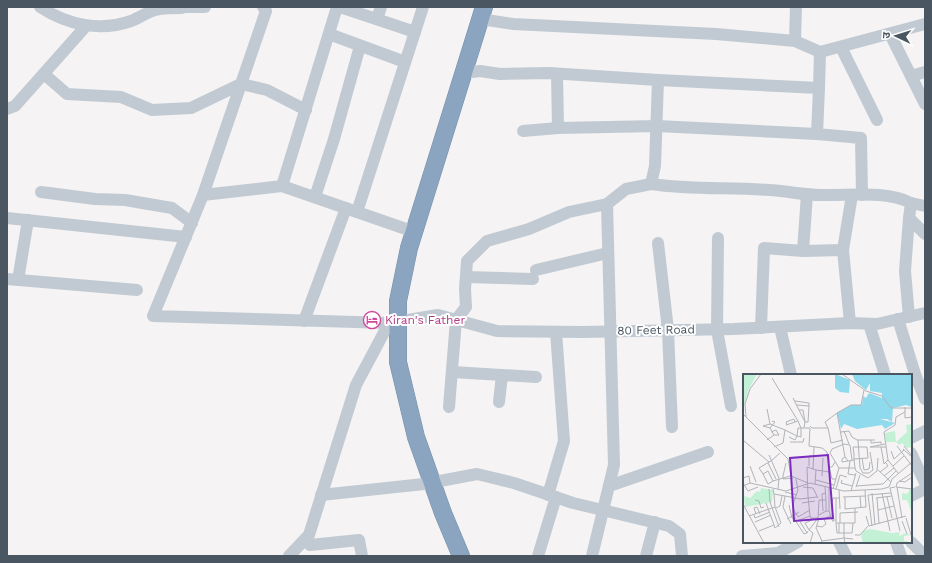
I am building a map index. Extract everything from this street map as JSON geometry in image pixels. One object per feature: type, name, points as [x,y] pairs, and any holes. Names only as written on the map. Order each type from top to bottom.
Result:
[{"type":"highway","points":[[393,323],[409,248],[463,73],[480,11]]},
{"type":"highway","points":[[452,556],[435,516],[398,362],[390,300],[406,229],[480,11]]},
{"type":"highway","points":[[428,483],[461,556]]},
{"type":"street","points":[[40,7],[56,18],[86,26],[102,27],[130,21],[159,9],[205,7]]},
{"type":"street","points":[[7,218],[186,237],[203,194],[266,12],[263,7]]},
{"type":"street","points":[[282,186],[338,7],[415,32]]},
{"type":"street","points":[[377,19],[381,7]]},
{"type":"street","points":[[304,321],[351,210],[405,62],[423,7]]},
{"type":"street","points":[[796,7],[796,41]]},
{"type":"street","points":[[480,11],[512,24],[716,34],[796,41],[820,52],[925,24]]},
{"type":"street","points":[[7,109],[15,106],[86,26]]},
{"type":"street","points":[[329,34],[405,62]]},
{"type":"street","points":[[890,34],[925,104]]},
{"type":"street","points":[[315,197],[334,139],[360,46]]},
{"type":"street","points":[[841,47],[877,120]]},
{"type":"street","points":[[817,134],[820,52]]},
{"type":"street","points":[[463,73],[480,71],[500,74],[557,74],[819,88]]},
{"type":"street","points":[[911,76],[925,72]]},
{"type":"street","points":[[44,74],[67,94],[121,97],[152,110],[191,108],[241,84],[267,90],[306,110]]},
{"type":"street","points":[[557,74],[558,128]]},
{"type":"street","points":[[651,184],[655,166],[658,80]]},
{"type":"street","points":[[523,131],[558,128],[657,126],[817,134],[861,138],[857,195],[843,250],[850,323]]},
{"type":"street","points":[[449,407],[456,320],[466,307],[467,261],[487,241],[529,229],[569,212],[607,204],[626,189],[651,184],[675,188],[768,189],[820,195],[857,195],[900,198],[911,203],[925,206]]},
{"type":"street","points":[[203,194],[282,186],[406,229]]},
{"type":"street","points":[[41,192],[95,199],[125,200],[172,208],[192,223]]},
{"type":"street","points":[[803,251],[807,194]]},
{"type":"street","points":[[911,203],[905,271],[903,318],[914,374],[925,400]]},
{"type":"street","points":[[592,556],[614,465],[607,204]]},
{"type":"street","points":[[909,218],[925,234]]},
{"type":"street","points":[[28,220],[13,280],[137,290]]},
{"type":"street","name":"80 Feet Road","points":[[186,237],[153,316],[393,323],[438,315],[497,331],[556,332],[717,330],[850,323],[877,324],[925,313]]},
{"type":"street","points":[[718,238],[717,330],[731,406]]},
{"type":"street","points":[[658,243],[668,330],[672,427]]},
{"type":"street","points":[[761,328],[764,248],[803,251],[843,250]]},
{"type":"street","points":[[466,277],[534,275],[608,253]]},
{"type":"street","points":[[310,545],[321,495],[356,385],[393,323]]},
{"type":"street","points":[[869,324],[885,374]]},
{"type":"street","points":[[780,327],[791,374]]},
{"type":"street","points":[[538,556],[564,441],[556,332]]},
{"type":"street","points":[[452,372],[536,377]]},
{"type":"street","points":[[499,402],[502,375]]},
{"type":"street","points":[[912,438],[925,431]]},
{"type":"street","points":[[609,486],[708,452]]},
{"type":"street","points":[[912,455],[925,483]]},
{"type":"street","points":[[321,495],[428,483],[477,474],[514,483],[573,503],[669,526],[680,534],[682,556]]},
{"type":"street","points":[[912,496],[925,489]]},
{"type":"street","points":[[646,556],[655,522]]},
{"type":"street","points":[[289,556],[310,545],[359,540],[362,556]]},
{"type":"street","points":[[742,556],[778,553],[788,549],[797,543]]},
{"type":"street","points":[[840,543],[846,556]]},
{"type":"street","points":[[896,543],[901,556]]},
{"type":"street","points":[[918,543],[925,556]]},
{"type":"place","name":"Kiran's Father","points":[[372,320]]}]
